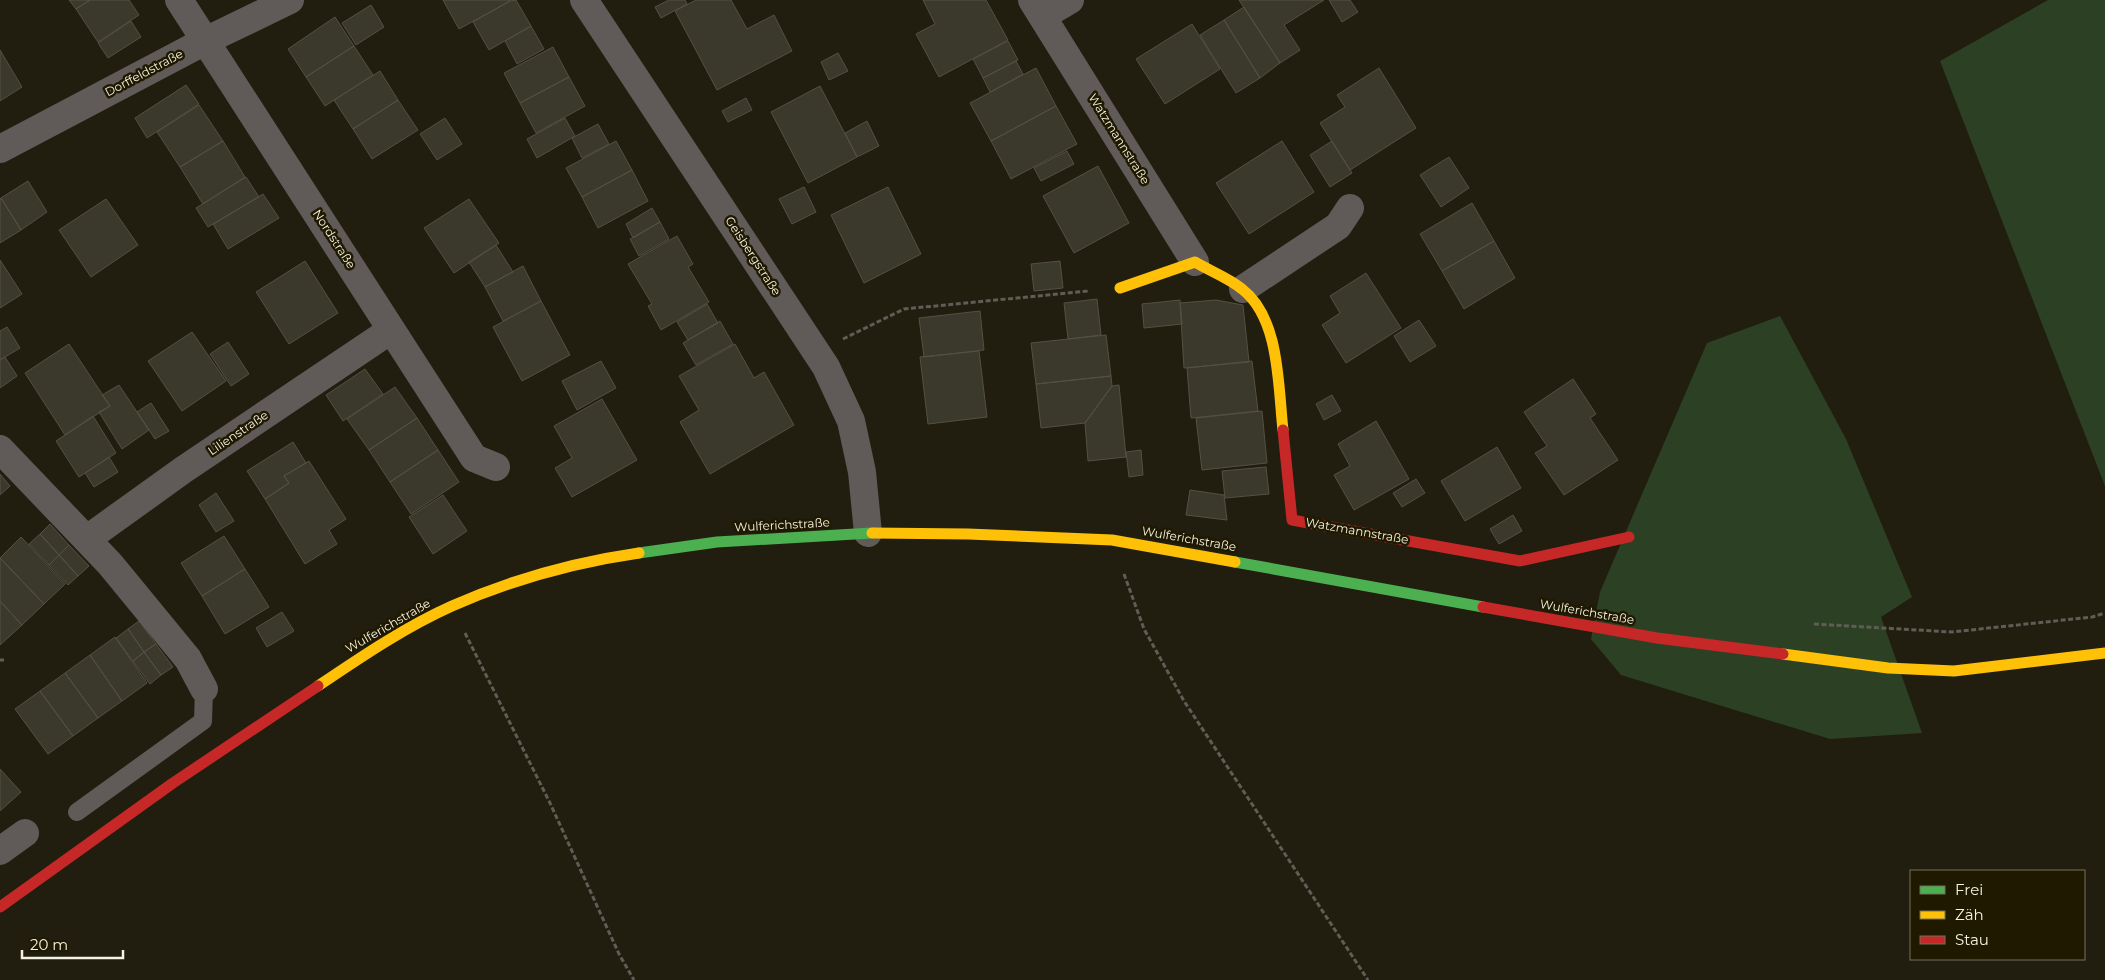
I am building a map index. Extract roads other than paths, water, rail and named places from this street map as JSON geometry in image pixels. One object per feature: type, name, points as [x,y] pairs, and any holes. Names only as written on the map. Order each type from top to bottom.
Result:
[{"type":"main road","points":[[1120,288],[1195,262]]},
{"type":"main road","name":"Watzmannstraße","points":[[1195,262],[1243,289],[1262,312],[1274,345],[1292,520],[1520,561],[1629,537]]},
{"type":"main road","name":"Wulferichstraße","points":[[0,907],[173,783],[384,642],[452,606],[537,575],[613,557],[717,542],[868,534],[968,534],[1112,540],[1657,638],[1888,668],[1954,671],[2105,653]]},
{"type":"street","name":"Nordstraße","points":[[179,0],[474,458],[496,467]]},
{"type":"street","name":"Dorffeldstraße","points":[[0,149],[205,41],[290,0]]},
{"type":"street","name":"Geisbergstraße","points":[[584,0],[826,367],[851,421],[862,472],[868,534]]},
{"type":"street","name":"Watzmannstraße","points":[[1070,0],[1038,8],[1195,262]]},
{"type":"street","points":[[1243,289],[1338,226],[1350,208]]},
{"type":"street","name":"Lilienstraße","points":[[86,539],[183,470],[391,330]]},
{"type":"street","points":[[0,449],[110,564],[188,659],[204,689]]},
{"type":"street","points":[[0,851],[25,833]]},
{"type":"lane","points":[[77,812],[203,721],[204,689]]}]
